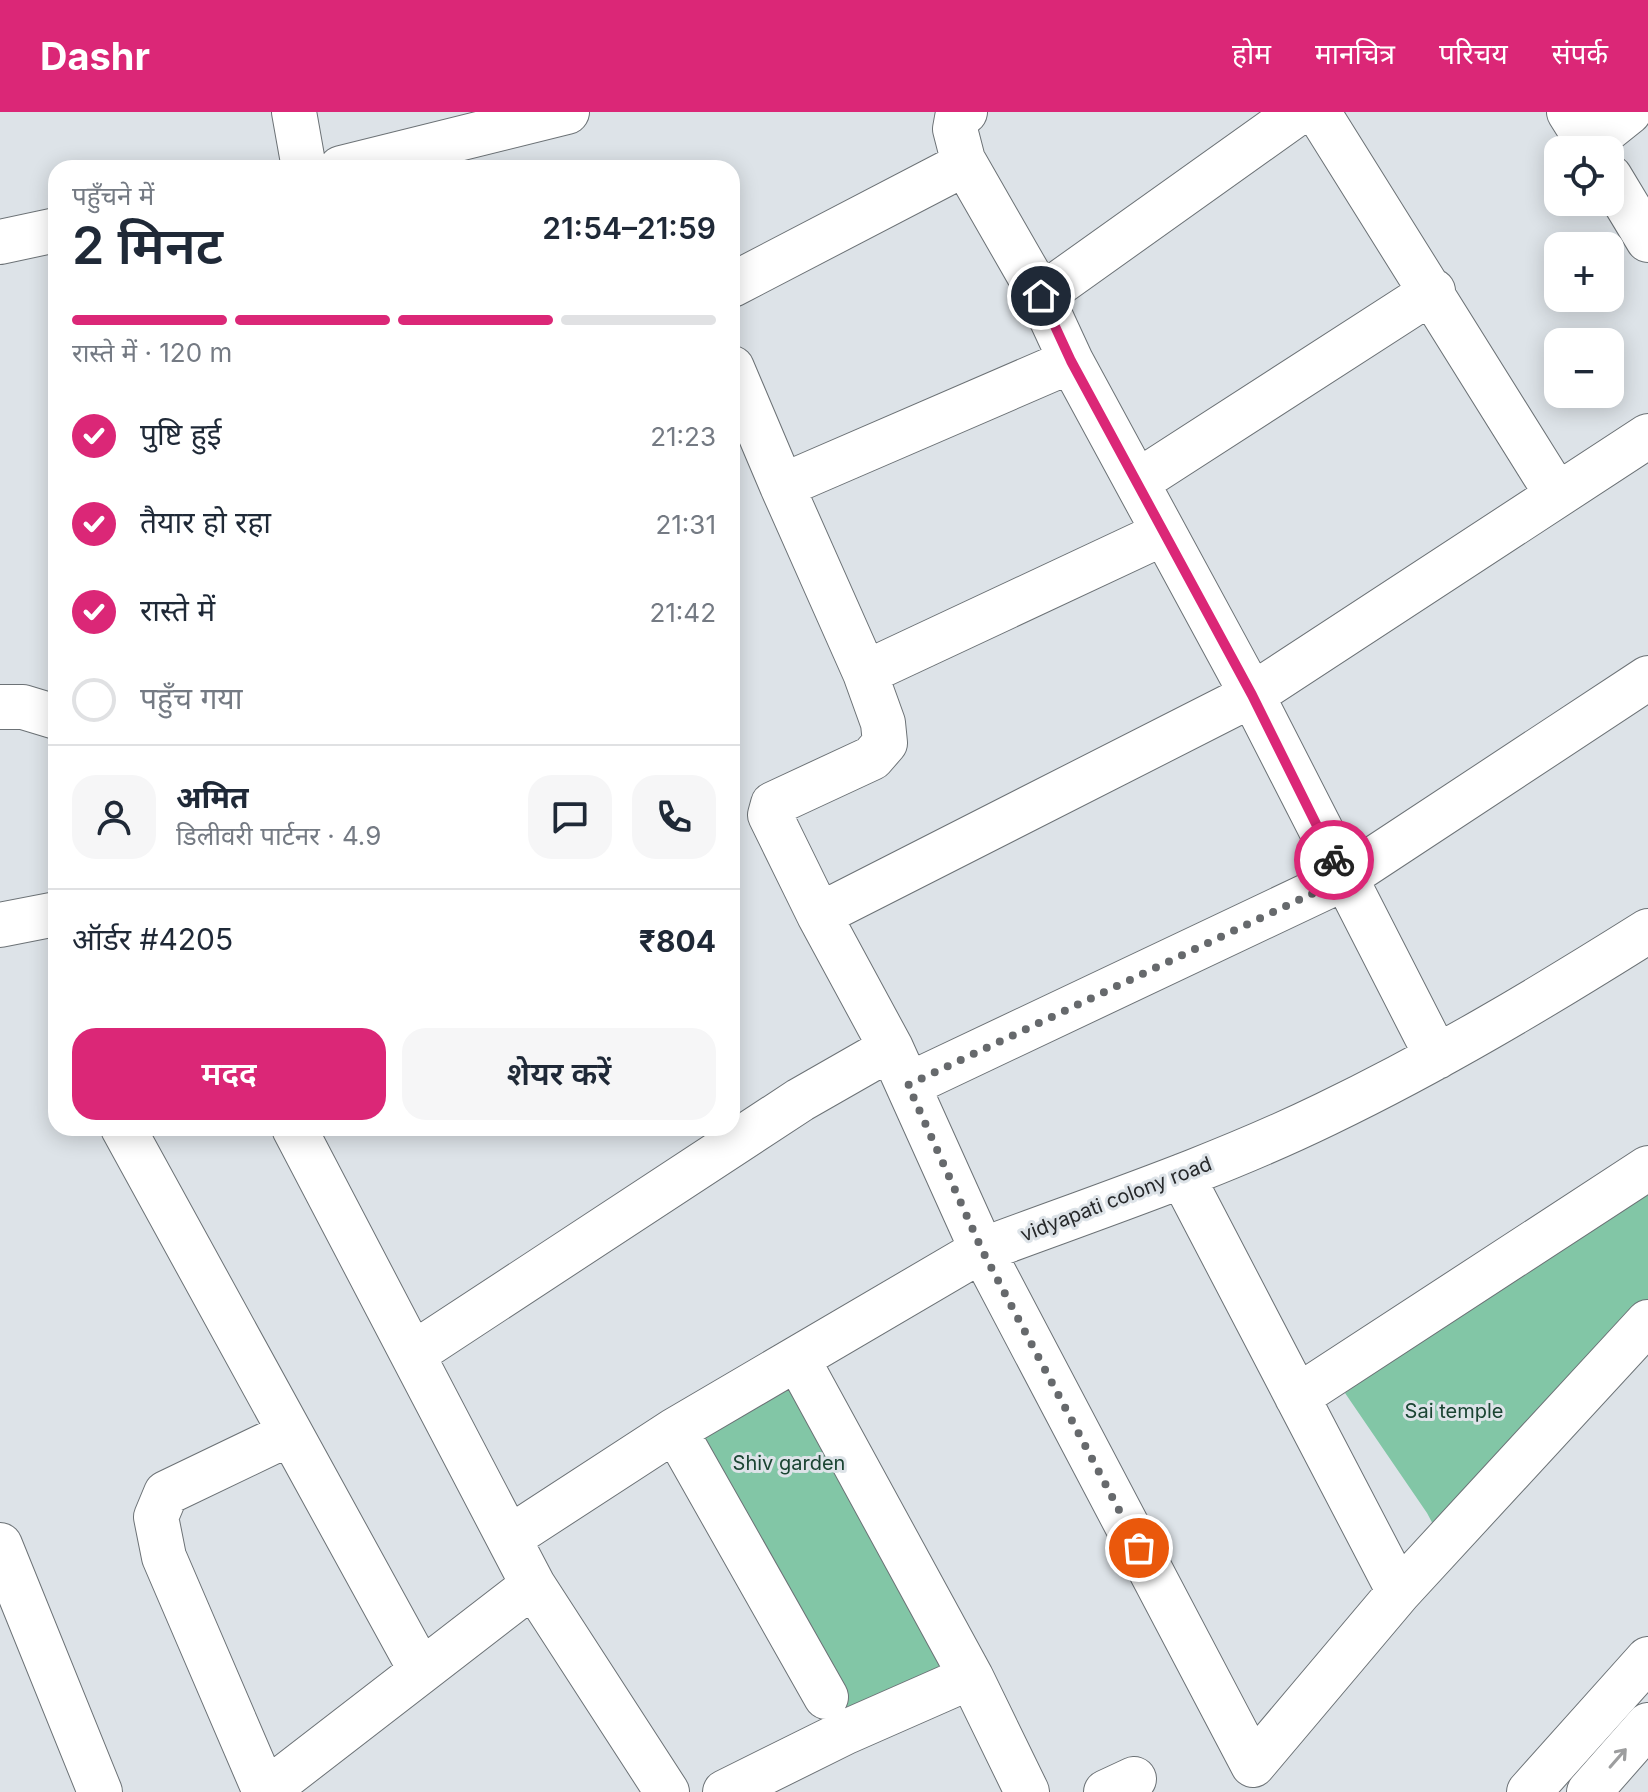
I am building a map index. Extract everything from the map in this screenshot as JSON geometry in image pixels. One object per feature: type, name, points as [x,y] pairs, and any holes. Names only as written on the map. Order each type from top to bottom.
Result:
[{"type":"street","points":[[294,112],[303,160]]},
{"type":"street","points":[[373,160],[567,112]]},
{"type":"street","points":[[965,112],[957,118],[955,129],[963,160],[1041,296],[1071,361],[1252,695],[1343,879],[1437,1057]]},
{"type":"street","points":[[1041,296],[1299,112]]},
{"type":"street","points":[[1318,112],[1433,291],[1556,493]]},
{"type":"street","points":[[1601,136],[1629,112]]},
{"type":"street","points":[[740,281],[953,170],[963,160]]},
{"type":"street","points":[[1624,201],[1648,240]]},
{"type":"street","points":[[0,242],[48,232]]},
{"type":"street","points":[[1137,482],[1433,291]]},
{"type":"street","points":[[782,486],[1071,361]]},
{"type":"street","points":[[740,387],[865,673],[883,723],[885,743],[872,758],[773,804],[770,815],[900,1067],[982,1250],[1260,1779],[1399,1592],[1648,1322]]},
{"type":"street","points":[[819,915],[1252,695],[1556,493],[1648,436]]},
{"type":"street","points":[[865,673],[1164,533]]},
{"type":"street","points":[[413,1354],[800,1100],[900,1067],[1343,879],[1648,678]]},
{"type":"street","points":[[0,707],[23,707],[48,715]]},
{"type":"street","points":[[0,925],[48,916]]},
{"type":"street","name":"vidyapati colony road","points":[[509,1538],[675,1430],[982,1250],[1182,1176],[1325,1115],[1642,949]]},
{"type":"street","points":[[127,1136],[420,1669]]},
{"type":"street","points":[[298,1136],[533,1585],[667,1792]]},
{"type":"street","points":[[1297,1397],[1648,1168]]},
{"type":"street","points":[[1182,1176],[1399,1592]]},
{"type":"street","points":[[798,1360],[971,1677],[1027,1792]]},
{"type":"street","points":[[675,1430],[826,1697]]},
{"type":"street","points":[[289,1434],[166,1493],[156,1517],[164,1557],[265,1792],[420,1669],[533,1585]]},
{"type":"street","points":[[0,1545],[100,1792]]},
{"type":"street","points":[[1529,1792],[1648,1659]]},
{"type":"street","points":[[725,1792],[846,1732],[971,1677]]},
{"type":"street","points":[[1589,1792],[1648,1725]]},
{"type":"green space","name":"Sai temple","points":[[1648,1173],[1648,1310],[1443,1543],[1427,1513],[1345,1393]]},
{"type":"green space","name":"Shiv garden","points":[[816,1358],[969,1661],[852,1715],[689,1434]]},
{"type":"way so far","points":[[1139,1548],[982,1250],[908,1085],[1343,879],[1334,860]]},
{"type":"route","points":[[1041,296],[1071,361],[1252,695],[1334,860]]}]
